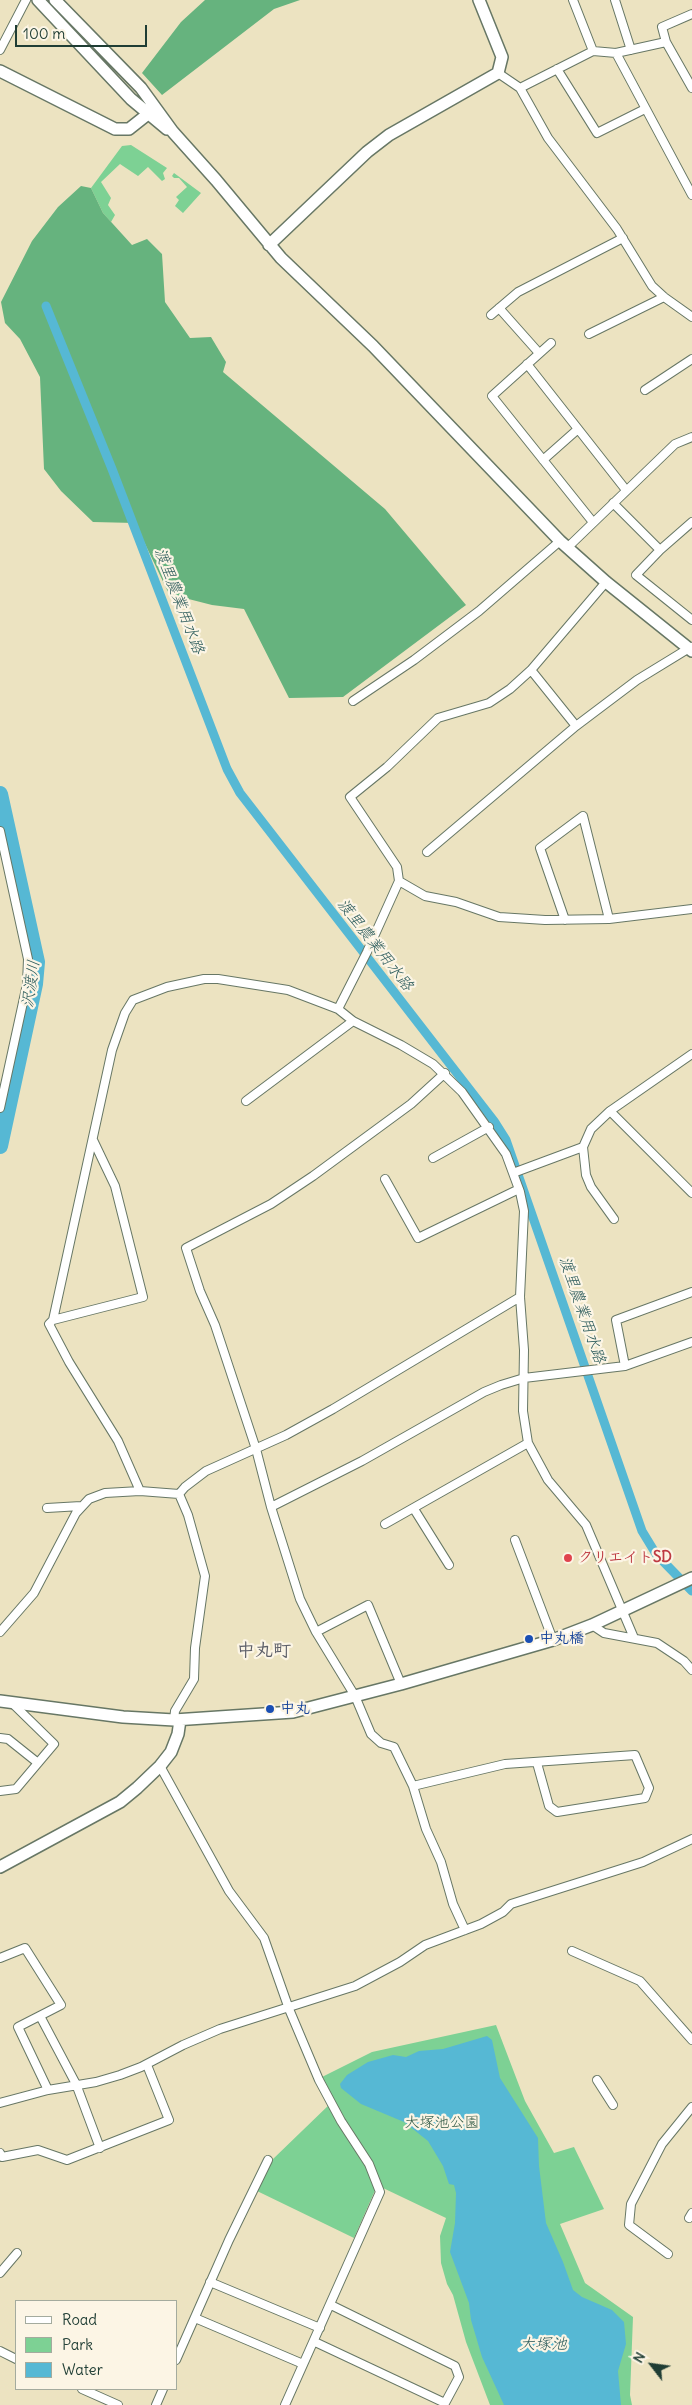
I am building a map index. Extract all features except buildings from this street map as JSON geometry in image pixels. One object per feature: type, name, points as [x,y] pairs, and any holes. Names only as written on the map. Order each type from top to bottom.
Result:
[{"type":"street","points":[[0,50],[26,0]]},
{"type":"street","points":[[38,0],[72,37],[152,111],[216,180],[269,245],[373,346],[563,544],[606,582],[691,649],[637,680],[576,726],[427,852]]},
{"type":"street","points":[[55,0],[141,88],[152,111]]},
{"type":"street","points":[[269,245],[367,152],[389,135],[498,73],[502,57],[479,0]]},
{"type":"street","points":[[573,0],[594,51]]},
{"type":"street","points":[[615,0],[631,50]]},
{"type":"street","points":[[692,14],[662,27],[666,42],[692,88]]},
{"type":"street","points":[[520,88],[594,51],[616,54],[666,42]]},
{"type":"street","points":[[616,54],[692,195]]},
{"type":"street","points":[[557,69],[597,133],[645,108]]},
{"type":"street","points":[[0,70],[115,129],[130,129],[152,111]]},
{"type":"street","points":[[498,73],[520,88],[548,138],[623,238],[652,286],[692,317]]},
{"type":"street","points":[[491,315],[518,292],[623,238]]},
{"type":"street","points":[[589,334],[664,297]]},
{"type":"street","points":[[499,308],[539,353]]},
{"type":"street","points":[[551,343],[492,396],[592,522]]},
{"type":"street","points":[[645,390],[692,359]]},
{"type":"street","points":[[527,364],[626,490]]},
{"type":"street","points":[[543,460],[578,429]]},
{"type":"street","points":[[352,702],[414,660],[479,611],[592,522],[675,444],[692,436]]},
{"type":"street","points":[[613,503],[660,550]]},
{"type":"street","points":[[692,522],[660,550],[636,575],[692,620]]},
{"type":"street","points":[[338,1009],[366,954],[399,881],[397,867],[350,797],[387,767],[438,718],[489,703],[501,696],[531,670],[606,582]]},
{"type":"street","points":[[531,670],[576,726]]},
{"type":"street","points":[[565,920],[540,848],[583,816],[609,919]]},
{"type":"street","points":[[0,831],[28,960],[27,984],[0,1108]]},
{"type":"street","points":[[399,881],[425,896],[456,902],[499,917],[565,920],[609,919],[692,908]]},
{"type":"street","points":[[140,1491],[118,1441],[77,1376],[49,1324],[53,1320],[112,1050],[125,1013],[133,1000],[167,987],[189,982],[218,979],[288,990],[338,1009],[352,1021],[420,1055],[445,1073],[489,1127],[517,1171],[524,1211],[520,1297],[524,1378],[523,1411],[528,1443],[548,1480],[586,1526],[634,1638]]},
{"type":"street","points":[[246,1101],[352,1021]]},
{"type":"street","points":[[614,1219],[586,1175],[583,1147],[591,1129],[610,1111],[692,1054]]},
{"type":"street","points":[[445,1073],[411,1104],[313,1176],[271,1204],[186,1248],[256,1449],[270,1507],[300,1599],[316,1632],[355,1696],[371,1734],[381,1743],[394,1747],[413,1786],[453,1904],[465,1930]]},
{"type":"street","points":[[610,1111],[692,1193]]},
{"type":"street","points":[[433,1158],[489,1127]]},
{"type":"street","points":[[53,1320],[143,1297],[115,1186],[93,1140]]},
{"type":"street","points":[[517,1171],[583,1147]]},
{"type":"street","points":[[385,1179],[418,1238],[519,1189]]},
{"type":"street","points":[[625,1366],[616,1320],[692,1292]]},
{"type":"street","points":[[179,1494],[184,1486],[206,1471],[286,1435],[371,1388],[520,1297]]},
{"type":"street","points":[[270,1507],[362,1461],[484,1392],[524,1378],[589,1372],[625,1366],[692,1342]]},
{"type":"street","points":[[385,1524],[528,1443]]},
{"type":"street","points":[[0,1632],[34,1593],[81,1506],[97,1494],[140,1491],[179,1494]]},
{"type":"street","points":[[0,1867],[120,1802],[160,1766],[175,1744],[177,1720],[175,1711],[194,1679],[195,1648],[205,1576],[188,1515],[179,1494]]},
{"type":"street","points":[[47,1508],[81,1506]]},
{"type":"street","points":[[414,1509],[449,1565]]},
{"type":"street","points":[[515,1540],[553,1640]]},
{"type":"street","points":[[5,1701],[123,1717],[177,1720],[278,1715],[313,1708],[401,1684],[553,1640],[592,1625],[688,1580]]},
{"type":"street","points":[[316,1632],[368,1605],[401,1684]]},
{"type":"street","points":[[592,1625],[604,1633],[649,1640],[663,1646],[684,1661],[692,1670]]},
{"type":"street","points":[[0,1791],[16,1789],[54,1744],[5,1701]]},
{"type":"street","points":[[0,1738],[8,1739],[38,1763]]},
{"type":"street","points":[[413,1786],[505,1764],[636,1755],[649,1788],[644,1798],[557,1812],[549,1806],[537,1763]]},
{"type":"street","points":[[160,1766],[229,1891],[264,1938],[289,2009],[318,2080],[341,2121],[369,2164],[380,2192],[286,2405]]},
{"type":"street","points":[[0,2103],[48,2090],[96,2082],[147,2065],[183,2045],[220,2029],[289,2009],[355,1986],[400,1962],[424,1945],[465,1930],[503,1912],[511,1904],[643,1862],[692,1839]]},
{"type":"street","points":[[0,1958],[25,1948],[61,2005],[18,2027],[48,2090]]},
{"type":"street","points":[[572,1951],[640,1981],[692,2040]]},
{"type":"street","points":[[40,2016],[76,2084],[100,2148]]},
{"type":"street","points":[[0,2153],[2,2157],[38,2150],[67,2160],[169,2120],[147,2065]]},
{"type":"street","points":[[597,2080],[613,2106]]},
{"type":"street","points":[[668,2254],[629,2225],[630,2204],[662,2144],[692,2107]]},
{"type":"street","points":[[178,2356],[210,2282],[268,2160]]},
{"type":"street","points":[[0,2273],[17,2253]]},
{"type":"street","points":[[210,2282],[320,2328]]},
{"type":"street","points":[[315,2342],[446,2403],[458,2377],[455,2366],[331,2305]]},
{"type":"street","points":[[195,2318],[304,2364]]},
{"type":"street","points":[[0,2351],[15,2358]]},
{"type":"street","points":[[84,2390],[118,2405]]},
{"type":"street","points":[[156,2405],[163,2390]]},
{"type":"green space","points":[[205,0],[300,0],[274,9],[162,95],[142,73],[181,22]]},
{"type":"green space","points":[[131,145],[167,168],[163,173],[165,179],[162,181],[148,167],[138,176],[120,164],[101,182],[111,198],[108,205],[115,215],[111,222],[103,213],[91,188],[122,146]]},
{"type":"green space","points":[[174,173],[201,193],[183,213],[175,206],[179,200],[176,197],[187,187],[179,178],[172,176]]},
{"type":"green space","points":[[81,186],[91,188],[103,213],[132,245],[147,239],[162,254],[165,302],[190,338],[211,337],[226,362],[223,372],[385,509],[466,605],[343,697],[289,698],[244,609],[212,605],[169,594],[135,523],[93,522],[61,491],[44,469],[40,377],[20,339],[5,323],[1,302],[32,241],[58,207]]},
{"type":"green space","name":"大塚池","points":[[496,2025],[525,2101],[554,2153],[574,2147],[604,2209],[560,2224],[585,2283],[633,2317],[630,2395],[632,2405],[490,2405],[466,2342],[453,2295],[447,2284],[441,2263],[440,2236],[446,2218],[383,2188],[376,2188],[354,2238],[257,2191],[273,2159],[332,2102],[322,2077],[372,2052]]},
{"type":"water","name":"大塚池","points":[[487,2036],[492,2040],[500,2078],[538,2138],[539,2166],[546,2223],[573,2290],[582,2297],[612,2310],[624,2322],[626,2344],[618,2371],[621,2405],[504,2405],[482,2357],[471,2320],[469,2303],[450,2252],[455,2223],[456,2193],[454,2185],[449,2184],[443,2166],[428,2141],[404,2122],[361,2104],[341,2088],[340,2084],[347,2075],[368,2062],[393,2055],[406,2057],[419,2051],[443,2049]]},
{"type":"waterway","name":"渡里農業用水路","points":[[46,306],[112,469],[227,769],[240,793],[494,1121],[506,1140],[642,1531],[656,1554],[692,1591]]},
{"type":"waterway","name":"沢渡川","points":[[0,794],[37,962],[35,984],[0,1146]]},
{"type":"place","name":"クリエイトSD","points":[[568,1558]]},
{"type":"place","name":"中丸橋","points":[[529,1639]]},
{"type":"place","name":"中丸","points":[[270,1709]]},
{"type":"district","name":"中丸町","points":[[264,1651]]},
{"type":"park label","name":"大塚池公園","points":[[442,2123]]}]
